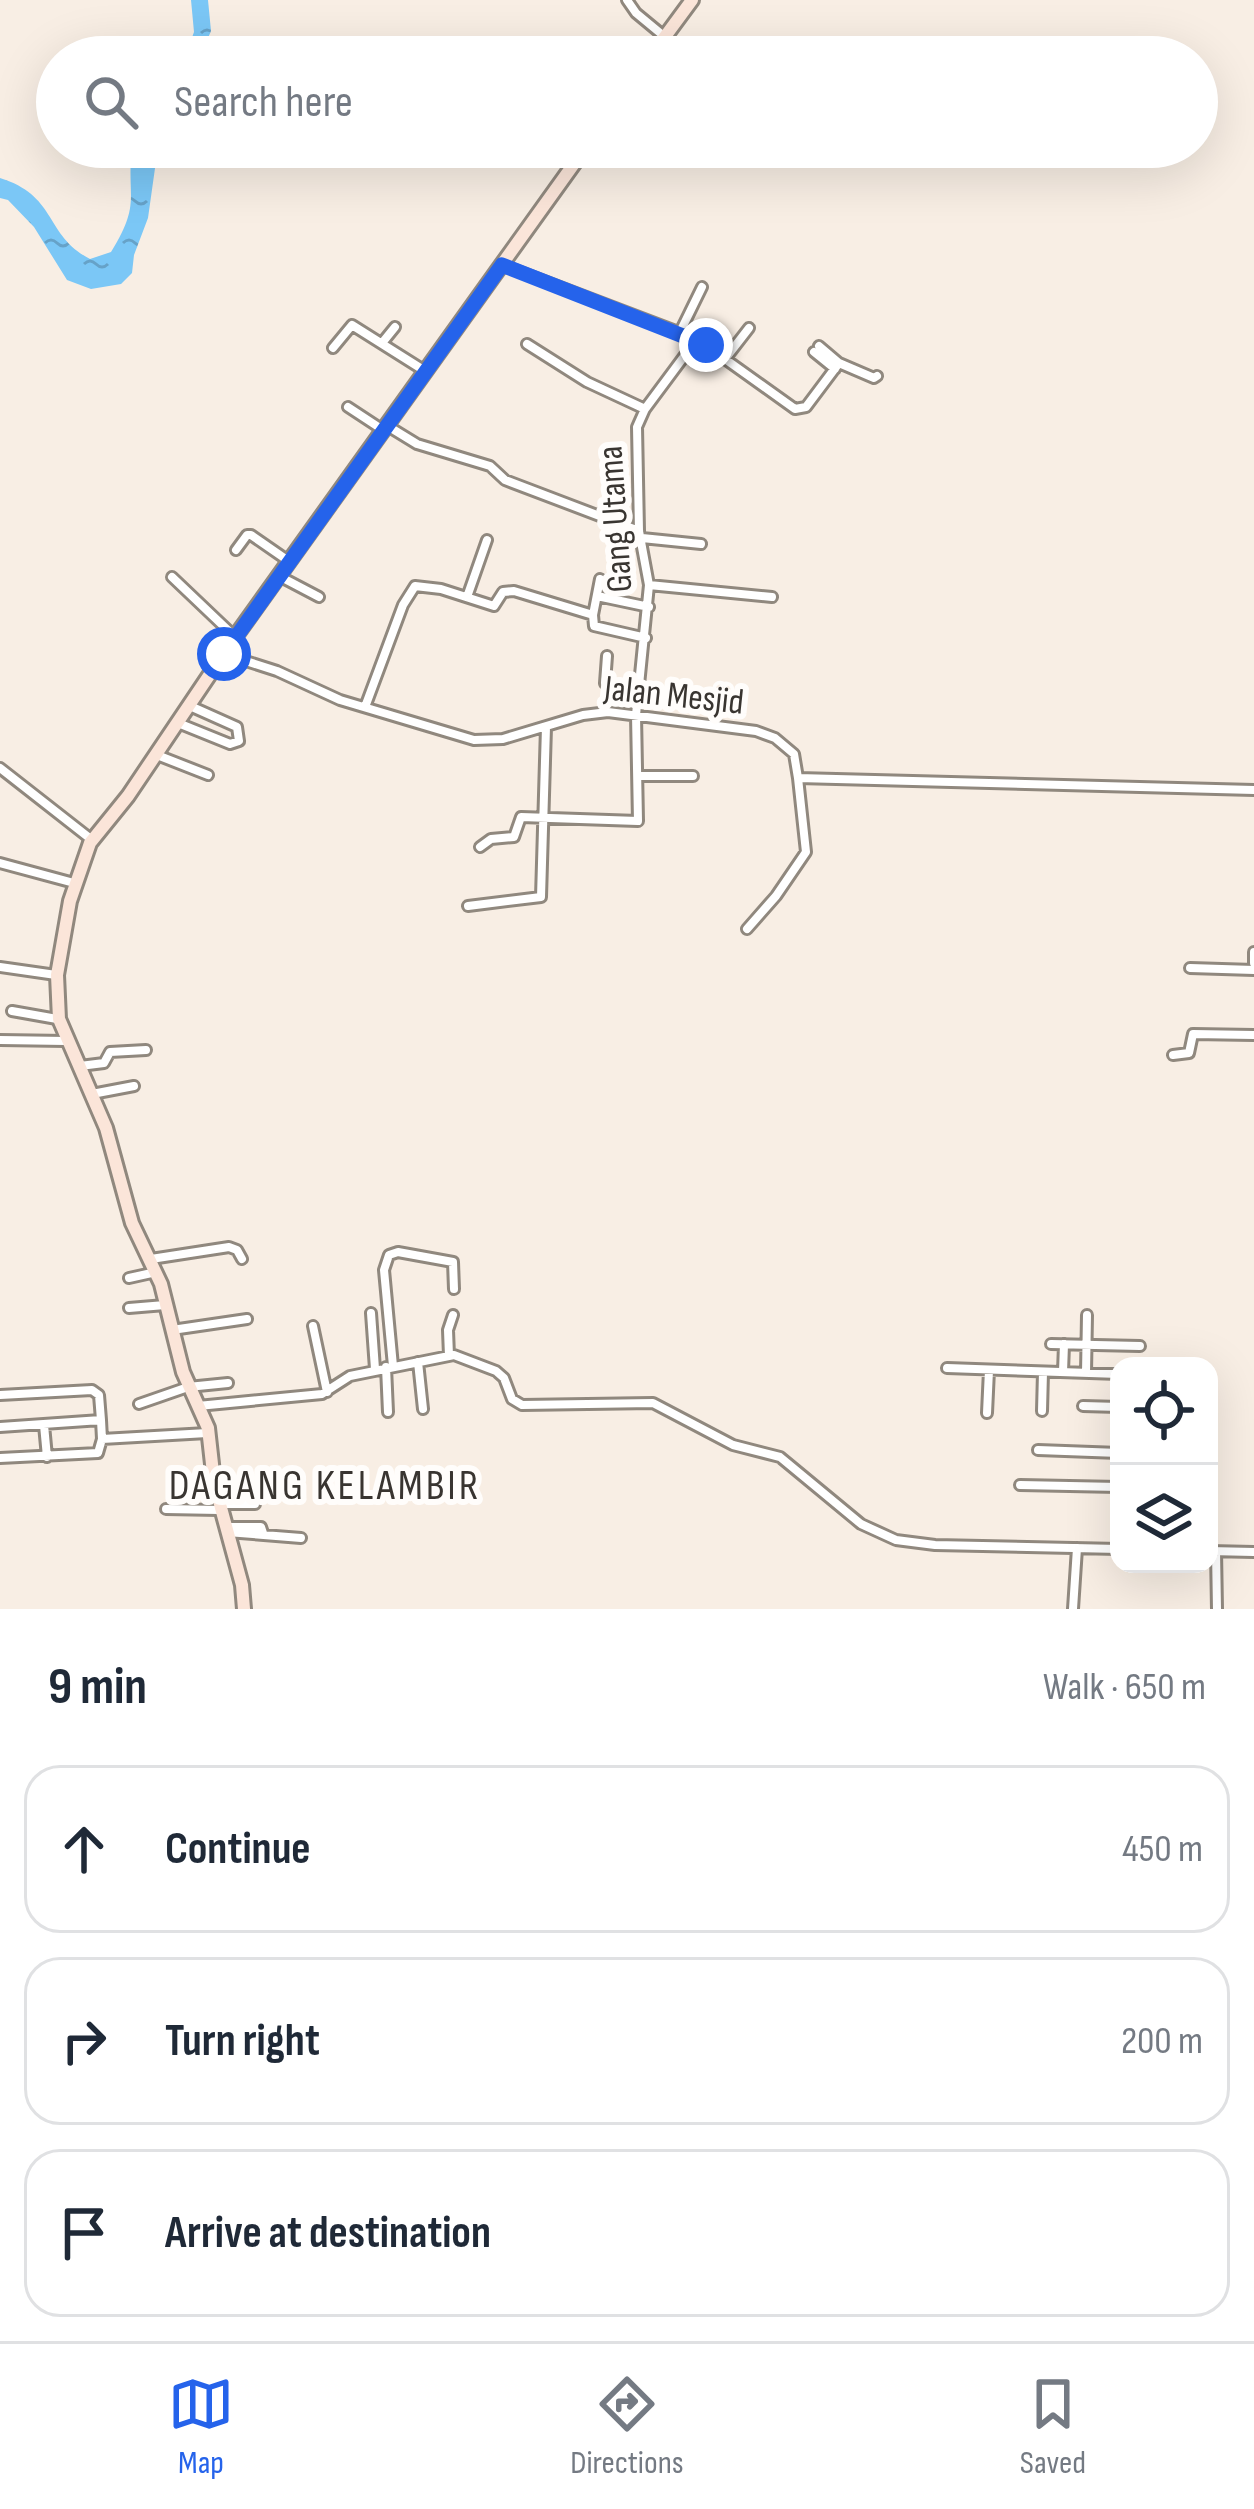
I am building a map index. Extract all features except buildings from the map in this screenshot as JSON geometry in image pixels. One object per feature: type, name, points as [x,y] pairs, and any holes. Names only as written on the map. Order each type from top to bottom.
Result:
[{"type":"street","points":[[628,0],[664,36]]},
{"type":"street","points":[[666,36],[692,0]]},
{"type":"street","points":[[244,1609],[242,1585],[219,1507],[209,1433],[188,1387],[154,1265],[132,1223],[110,1139],[59,1019],[58,975],[74,883],[92,840],[571,168]]},
{"type":"street","points":[[502,265],[697,339],[798,410],[806,407],[837,366]]},
{"type":"street","points":[[680,332],[702,287]]},
{"type":"street","points":[[333,348],[350,325],[426,372]]},
{"type":"street","points":[[382,343],[395,327]]},
{"type":"street","points":[[725,359],[749,328]]},
{"type":"street","name":"Gang Utama","points":[[544,818],[638,821],[636,715],[649,585],[640,534],[637,427],[697,339]]},
{"type":"street","points":[[526,344],[587,382],[645,410]]},
{"type":"street","points":[[816,349],[837,366],[877,376]]},
{"type":"street","points":[[348,406],[417,443],[490,466],[505,480],[640,534],[701,544]]},
{"type":"street","points":[[236,550],[251,535],[290,562]]},
{"type":"street","points":[[467,597],[487,540]]},
{"type":"street","points":[[280,576],[319,597]]},
{"type":"street","points":[[172,577],[236,638]]},
{"type":"street","points":[[600,579],[594,626],[646,638]]},
{"type":"street","points":[[649,585],[772,597]]},
{"type":"street","points":[[365,707],[412,588],[430,587],[494,606],[503,592],[514,591],[593,615]]},
{"type":"street","points":[[597,596],[649,607]]},
{"type":"street","name":"Jalan Mesjid","points":[[224,654],[365,707],[483,741],[592,712],[767,734],[794,754],[798,778]]},
{"type":"street","points":[[607,656],[605,683],[639,694]]},
{"type":"street","points":[[178,723],[225,742],[239,741],[237,727],[190,706]]},
{"type":"street","points":[[468,906],[539,899],[546,727]]},
{"type":"street","points":[[156,754],[208,775]]},
{"type":"street","points":[[0,768],[92,840]]},
{"type":"street","points":[[638,776],[693,776]]},
{"type":"street","points":[[747,929],[806,852],[798,778],[1254,790]]},
{"type":"street","points":[[479,847],[491,838],[514,837],[519,818],[544,818]]},
{"type":"street","points":[[0,863],[74,883]]},
{"type":"street","points":[[1190,968],[1254,966],[1254,952]]},
{"type":"street","points":[[0,967],[58,975]]},
{"type":"street","points":[[12,1011],[59,1019]]},
{"type":"street","points":[[1172,1055],[1189,1053],[1191,1034],[1254,1031],[1254,1045]]},
{"type":"street","points":[[0,1040],[68,1040]]},
{"type":"street","points":[[80,1066],[104,1063],[110,1052],[146,1050]]},
{"type":"street","points":[[92,1094],[134,1086]]},
{"type":"street","points":[[129,1278],[154,1265],[229,1247],[242,1259]]},
{"type":"street","points":[[388,1412],[384,1270],[389,1255],[398,1252],[453,1262],[454,1289]]},
{"type":"street","points":[[129,1308],[166,1305]]},
{"type":"street","points":[[371,1312],[385,1367]]},
{"type":"street","points":[[449,1356],[453,1315]]},
{"type":"street","points":[[1085,1373],[1087,1315]]},
{"type":"street","points":[[170,1330],[248,1319]]},
{"type":"street","points":[[313,1326],[327,1392]]},
{"type":"street","points":[[1051,1344],[1140,1346]]},
{"type":"street","points":[[1063,1372],[1064,1344]]},
{"type":"street","points":[[198,1406],[327,1392],[350,1376],[463,1357],[496,1371],[512,1399],[522,1405],[658,1405],[733,1445],[780,1457],[861,1525],[883,1536],[926,1545],[1110,1549]]},
{"type":"street","points":[[418,1361],[423,1409]]},
{"type":"street","points":[[947,1368],[1110,1374]]},
{"type":"street","points":[[987,1413],[989,1370]]},
{"type":"street","points":[[1042,1412],[1043,1372]]},
{"type":"street","points":[[139,1404],[188,1387],[227,1383]]},
{"type":"street","points":[[0,1395],[92,1390],[99,1395],[102,1439],[98,1453],[0,1458]]},
{"type":"street","points":[[1083,1406],[1110,1407]]},
{"type":"street","points":[[0,1426],[101,1420]]},
{"type":"street","points":[[44,1425],[47,1457]]},
{"type":"street","points":[[102,1439],[209,1433]]},
{"type":"street","points":[[1038,1450],[1110,1453]]},
{"type":"street","points":[[1020,1485],[1110,1487]]},
{"type":"street","points":[[166,1508],[255,1504]]},
{"type":"street","points":[[224,1530],[301,1538]]},
{"type":"street","points":[[1072,1609],[1077,1548]]},
{"type":"street","points":[[1218,1551],[1254,1552]]},
{"type":"street","points":[[1214,1573],[1216,1609]]},
{"type":"water","points":[[191,0],[208,0],[209,36],[193,36]]},
{"type":"water","points":[[131,168],[155,168],[148,218],[132,273],[121,284],[91,289],[67,280],[34,227],[8,200],[0,198],[0,178],[32,195],[65,239],[90,259],[111,252],[127,222]]},
{"type":"district","name":"DAGANG KELAMBIR","points":[[325,1486]]},
{"type":"route","points":[[224,654],[502,265],[706,345]]}]
